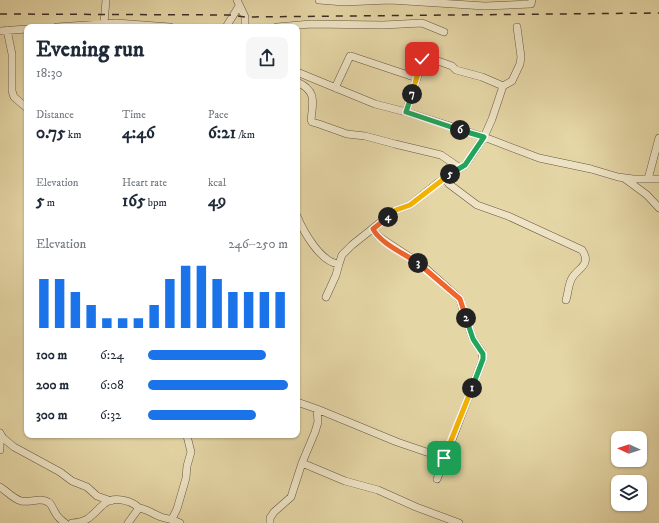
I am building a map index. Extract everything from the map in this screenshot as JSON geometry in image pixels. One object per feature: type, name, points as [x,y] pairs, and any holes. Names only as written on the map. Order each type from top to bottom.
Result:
[{"type":"street","points":[[104,24],[106,0]]},
{"type":"street","points":[[319,0],[344,2],[390,0],[485,6],[531,4],[532,0]]},
{"type":"street","points":[[225,24],[238,3],[245,16],[245,24]]},
{"type":"street","points":[[300,25],[383,25],[422,23],[444,32]]},
{"type":"street","points":[[326,297],[336,275],[342,254],[396,210],[410,205],[460,168],[467,161],[484,137],[492,119],[503,86],[512,81],[520,64],[521,57],[517,27]]},
{"type":"street","points":[[24,29],[3,30],[12,54],[12,91],[14,97],[24,105]]},
{"type":"street","points":[[335,88],[350,56],[417,78]]},
{"type":"street","points":[[406,112],[424,56],[452,66],[456,70],[482,77],[503,86]]},
{"type":"street","points":[[300,73],[375,104],[406,112],[484,137],[539,158],[623,178],[659,179]]},
{"type":"street","points":[[300,84],[311,92],[313,101],[312,122],[347,134],[365,136],[441,155],[460,168]]},
{"type":"street","points":[[648,179],[659,138]]},
{"type":"street","points":[[445,178],[457,190],[477,205],[508,216],[582,250],[586,261],[584,266],[570,280],[566,300]]},
{"type":"street","points":[[623,178],[647,195],[659,208]]},
{"type":"street","points":[[300,222],[309,241],[327,259],[334,264],[339,264]]},
{"type":"street","points":[[373,229],[378,236],[423,266],[460,299],[473,339],[482,352],[483,359],[437,479]]},
{"type":"street","points":[[300,403],[397,442],[444,458]]},
{"type":"street","points":[[270,523],[270,518],[274,512],[291,497],[302,463],[315,432],[318,422],[318,409]]},
{"type":"street","points":[[0,433],[3,438],[14,447],[60,472],[72,481],[87,487],[97,496],[111,501]]},
{"type":"street","points":[[0,436],[0,450]]},
{"type":"street","points":[[172,519],[177,509],[186,478],[187,466],[191,452],[188,438]]},
{"type":"street","points":[[302,463],[345,481],[378,490],[459,523]]},
{"type":"street","points":[[0,487],[15,498],[22,501],[47,501],[52,505],[60,520],[65,523]]},
{"type":"street","points":[[72,523],[89,518],[95,514],[104,503],[111,501],[127,501],[139,508],[180,523]]},
{"type":"street","points":[[128,523],[139,508]]},
{"type":"railway","points":[[0,14],[232,15],[245,17],[659,13]]},
{"type":"route","points":[[422,59],[406,112],[467,133],[484,137],[465,165],[439,182],[410,205],[396,210],[373,229],[382,240],[423,266],[454,292],[460,299],[473,339],[482,352],[483,359],[444,458]]}]
